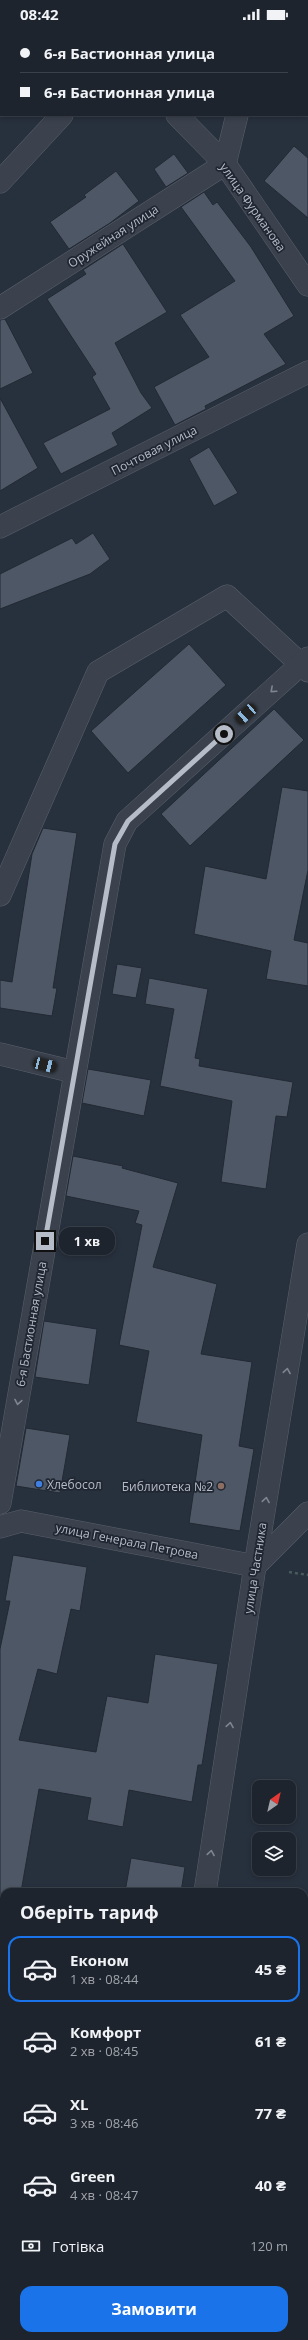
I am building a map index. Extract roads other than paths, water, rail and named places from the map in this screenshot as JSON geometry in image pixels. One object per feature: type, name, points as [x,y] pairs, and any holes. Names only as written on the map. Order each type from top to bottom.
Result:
[{"type":"street","points":[[0,182],[61,116]]},
{"type":"street","name":"улица Фурманова","points":[[178,116],[225,164],[308,285]]},
{"type":"street","points":[[225,164],[237,116]]},
{"type":"street","name":"Оружейная улица","points":[[0,308],[225,164]]},
{"type":"street","name":"Почтовая улица","points":[[0,527],[308,372]]},
{"type":"street","points":[[0,895],[98,672],[227,596],[306,664]]},
{"type":"street","name":"6-я Бастионная улица","points":[[0,1503],[109,869],[118,839],[128,821],[306,664]]},
{"type":"street","points":[[0,1054],[74,1072]]},
{"type":"street","name":"улица Частника","points":[[206,1888],[255,1566],[308,1244]]},
{"type":"street","points":[[255,1566],[308,1513]]},
{"type":"street","name":"улица Генерала Петрова","points":[[0,1527],[21,1520],[255,1566]]},
{"type":"place","name":"Хлебосол","points":[[39,1484]]},
{"type":"place","name":"Библиотека №2","points":[[221,1486]]}]
